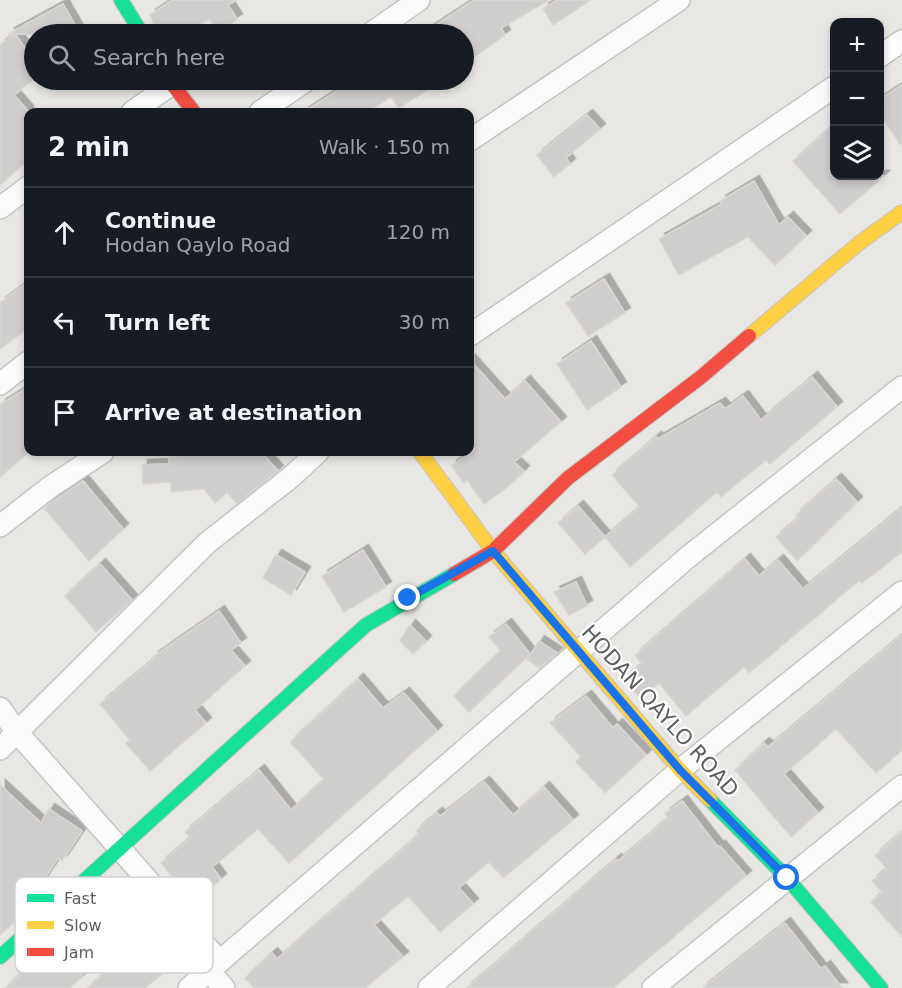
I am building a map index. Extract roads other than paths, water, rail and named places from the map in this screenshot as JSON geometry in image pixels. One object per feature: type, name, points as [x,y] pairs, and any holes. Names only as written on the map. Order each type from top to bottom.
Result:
[{"type":"street","points":[[121,0],[136,24]]},
{"type":"street","points":[[384,24],[419,0]]},
{"type":"street","points":[[474,137],[679,0]]},
{"type":"street","points":[[884,53],[902,41]]},
{"type":"street","points":[[137,108],[160,90]]},
{"type":"street","points":[[176,90],[191,108]]},
{"type":"street","points":[[266,108],[292,90]]},
{"type":"street","points":[[474,332],[830,90]]},
{"type":"street","points":[[0,208],[24,190]]},
{"type":"street","points":[[90,877],[366,625],[493,551],[568,478],[701,376],[858,244],[902,212]]},
{"type":"street","points":[[0,384],[24,365]]},
{"type":"street","points":[[224,988],[214,966],[688,557],[902,387]]},
{"type":"street","points":[[0,526],[50,487],[97,456]]},
{"type":"street","points":[[0,749],[207,543],[291,477],[314,456]]},
{"type":"street","name":"HODAN QAYLO ROAD","points":[[423,456],[493,551],[680,770],[787,878],[882,988]]},
{"type":"street","points":[[429,988],[680,770],[902,592]]},
{"type":"street","points":[[0,708],[16,731],[142,877]]},
{"type":"street","points":[[653,988],[902,786]]},
{"type":"street","points":[[0,957],[15,944]]},
{"type":"street","points":[[189,988],[206,973]]}]
